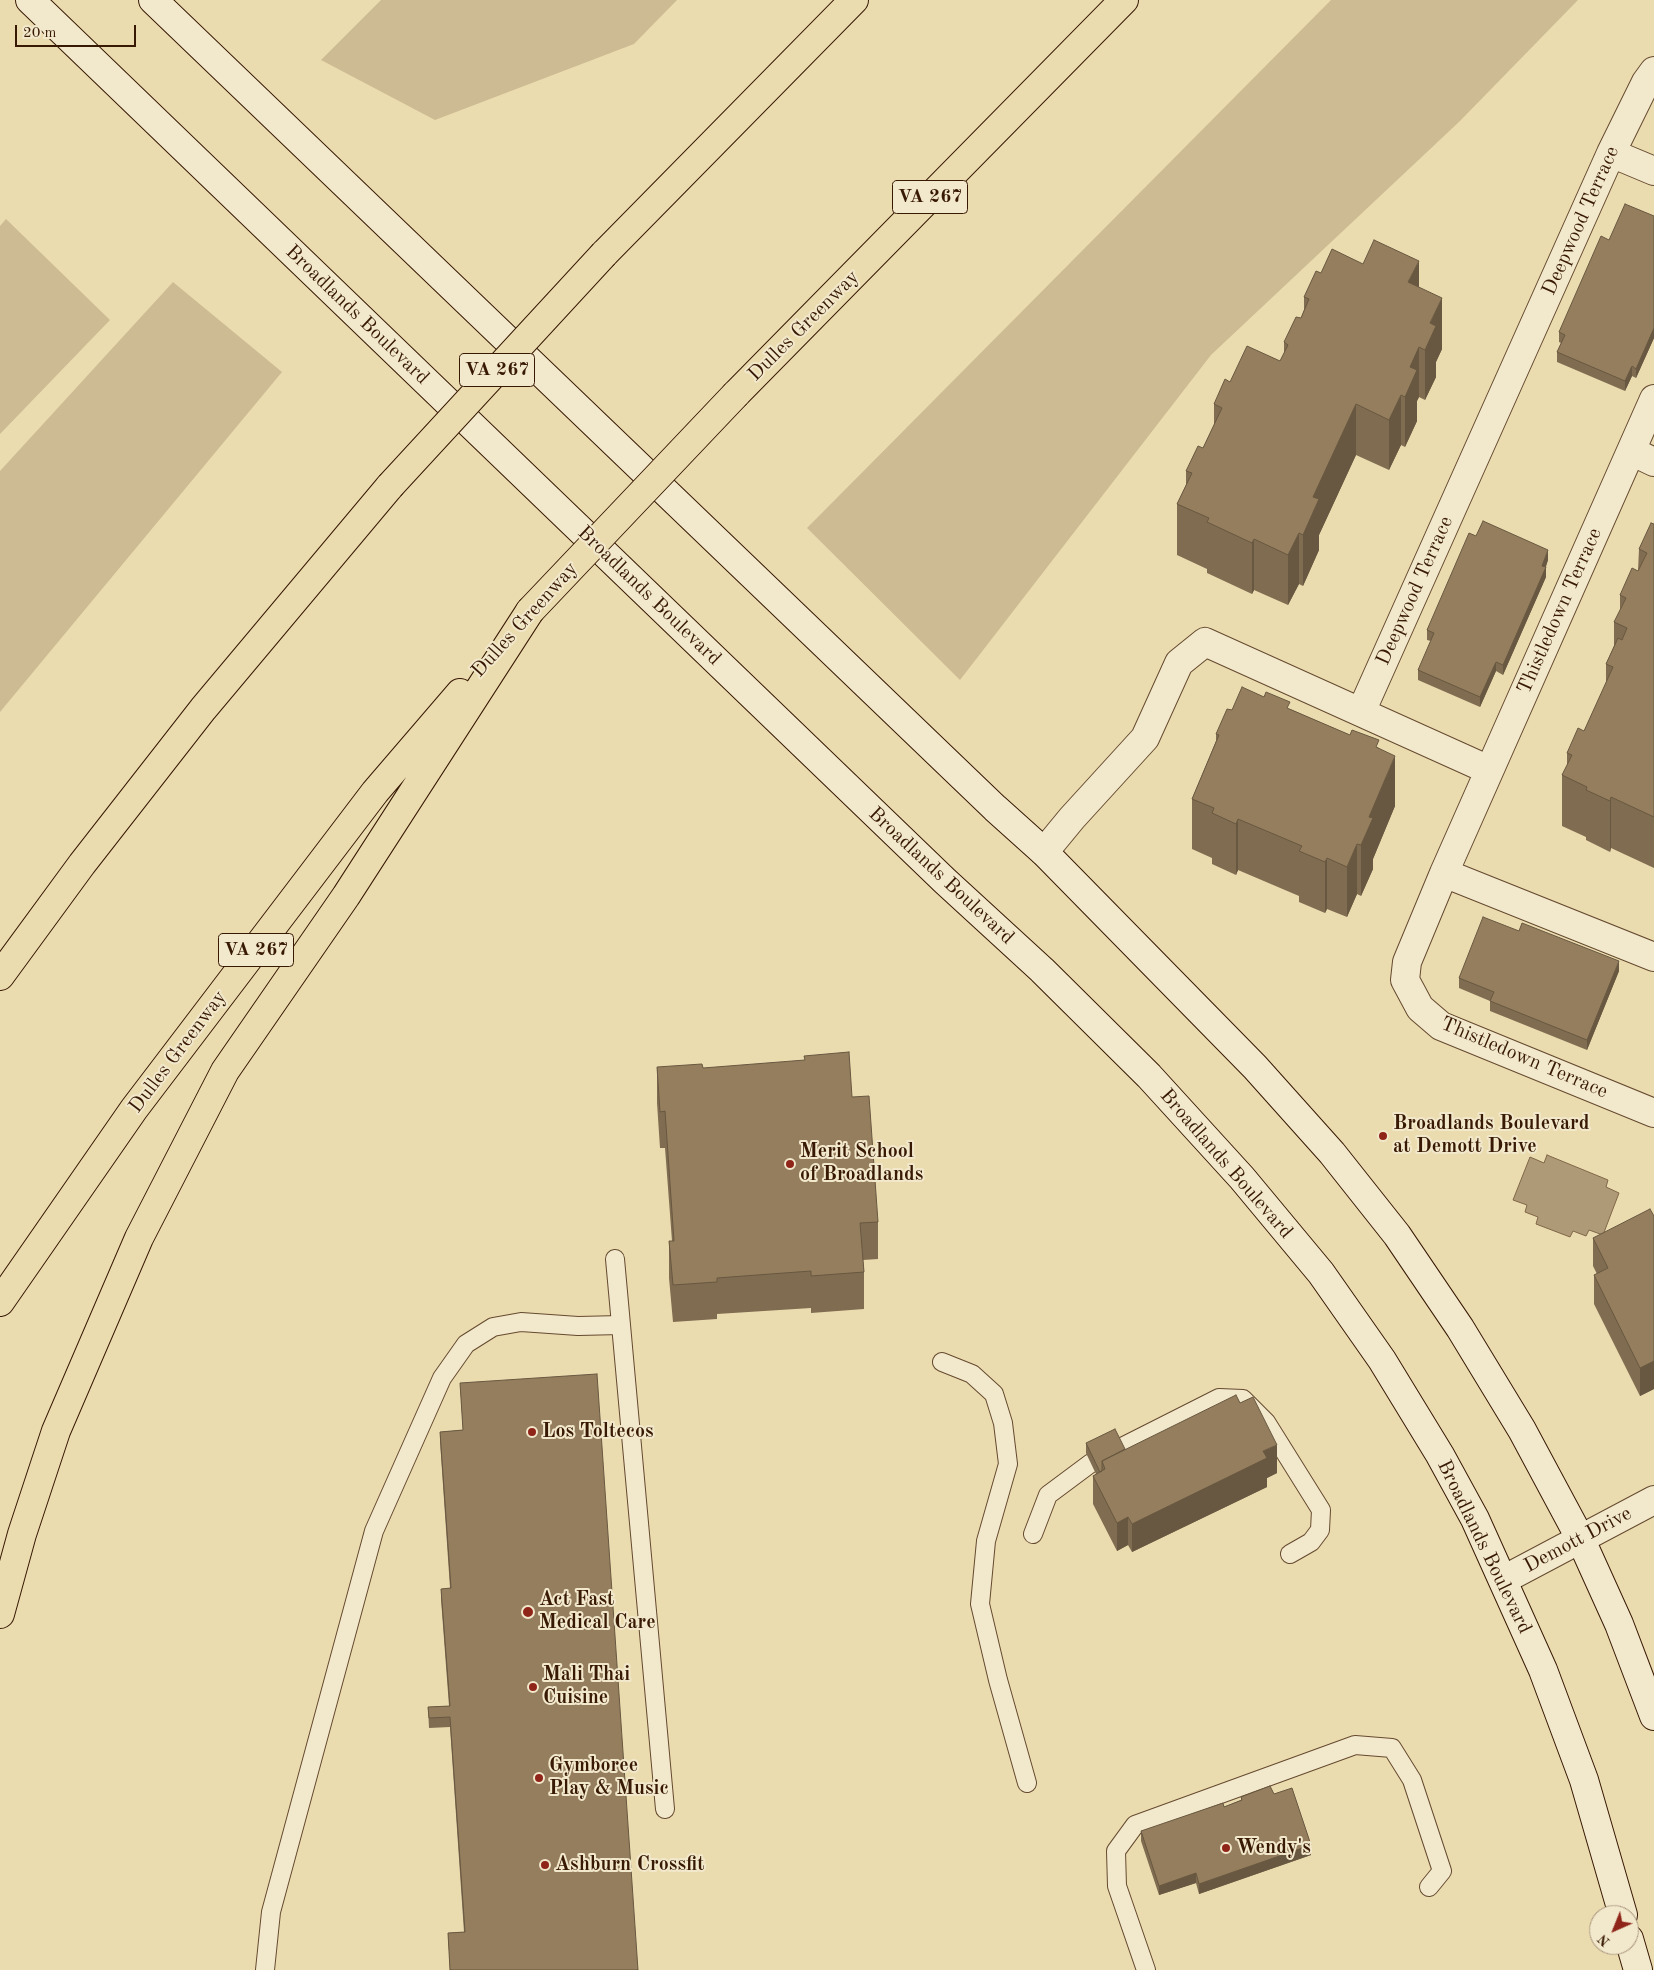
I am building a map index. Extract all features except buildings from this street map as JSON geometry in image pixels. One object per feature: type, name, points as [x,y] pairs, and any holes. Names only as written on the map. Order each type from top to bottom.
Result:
[{"type":"highway","name":"VA 267","points":[[0,976],[82,864],[204,709],[390,486],[604,254],[854,0]]},
{"type":"highway","name":"Dulles Greenway","points":[[0,1302],[134,1109],[376,792],[530,611],[736,394],[1124,0]]},
{"type":"highway","points":[[0,1614],[22,1534],[56,1431],[139,1238],[225,1071],[346,896],[530,611]]},
{"type":"highway","points":[[0,951],[82,864]]},
{"type":"main road","name":"Broadlands Boulevard","points":[[30,0],[931,867],[1042,970],[1149,1076],[1242,1178],[1321,1274],[1382,1360],[1440,1455],[1476,1519],[1543,1670],[1584,1780],[1619,1905]]},
{"type":"main road","points":[[153,0],[973,787],[1044,852],[1255,1067],[1332,1153],[1397,1235],[1460,1328],[1522,1430],[1582,1540],[1619,1624],[1654,1716]]},
{"type":"main road","name":"Deepwood Terrace","points":[[1360,712],[1611,153],[1646,82],[1654,71]]},
{"type":"main road","points":[[1611,153],[1654,171]]},
{"type":"main road","name":"Thistledown Terrace","points":[[1654,399],[1642,456],[1489,770],[1407,962],[1405,980],[1420,1008],[1441,1026],[1654,1113]]},
{"type":"main road","points":[[1044,852],[1072,818],[1145,738],[1179,663],[1206,642],[1489,770]]},
{"type":"main road","points":[[1444,873],[1654,957]]},
{"type":"main road","name":"Demott Drive","points":[[1502,1580],[1582,1540],[1654,1500]]},
{"type":"main road","points":[[1634,1955],[1638,1970]]},
{"type":"lane","points":[[615,1259],[665,1808]]},
{"type":"lane","points":[[265,1970],[271,1912],[374,1531],[442,1378],[466,1344],[492,1327],[521,1322],[578,1326],[621,1324]]},
{"type":"lane","points":[[942,1362],[972,1374],[994,1394],[1003,1423],[1008,1464],[988,1533],[980,1604],[998,1680],[1027,1783]]},
{"type":"lane","points":[[1120,1448],[1219,1398],[1243,1400],[1266,1422],[1321,1510],[1320,1530],[1311,1542],[1290,1554]]},
{"type":"lane","points":[[1033,1534],[1048,1495],[1091,1463]]},
{"type":"lane","points":[[1146,1970],[1117,1886],[1116,1851],[1135,1825],[1355,1745],[1392,1748],[1412,1780],[1442,1871],[1429,1887]]},
{"type":"shaded area","points":[[381,0],[677,0],[634,44],[435,120],[321,60]]},
{"type":"shaded area","points":[[1331,0],[1578,0],[1460,121],[1211,355],[960,680],[807,528]]},
{"type":"shaded area","points":[[6,219],[110,320],[0,434],[0,226]]},
{"type":"shaded area","points":[[173,282],[282,372],[0,712],[0,471]]},
{"type":"shaded area","points":[[1547,1155],[1608,1180],[1606,1187],[1619,1193],[1603,1235],[1589,1230],[1586,1236],[1573,1231],[1570,1237],[1536,1224],[1538,1217],[1525,1212],[1527,1205],[1513,1200],[1530,1157],[1544,1163]]},
{"type":"place","name":"Broadlands Boulevard at Demott Drive","points":[[1383,1136]]},
{"type":"place","name":"Merit School of Broadlands","points":[[790,1164]]},
{"type":"place","name":"Los Toltecos","points":[[532,1432]]},
{"type":"place","name":"Act Fast Medical Care","points":[[528,1612]]},
{"type":"place","name":"Mali Thai Cuisine","points":[[533,1687]]},
{"type":"place","name":"Gymboree Play & Music","points":[[539,1778]]},
{"type":"place","name":"Wendy's","points":[[1226,1848]]},
{"type":"place","name":"Ashburn Crossfit","points":[[545,1865]]}]
